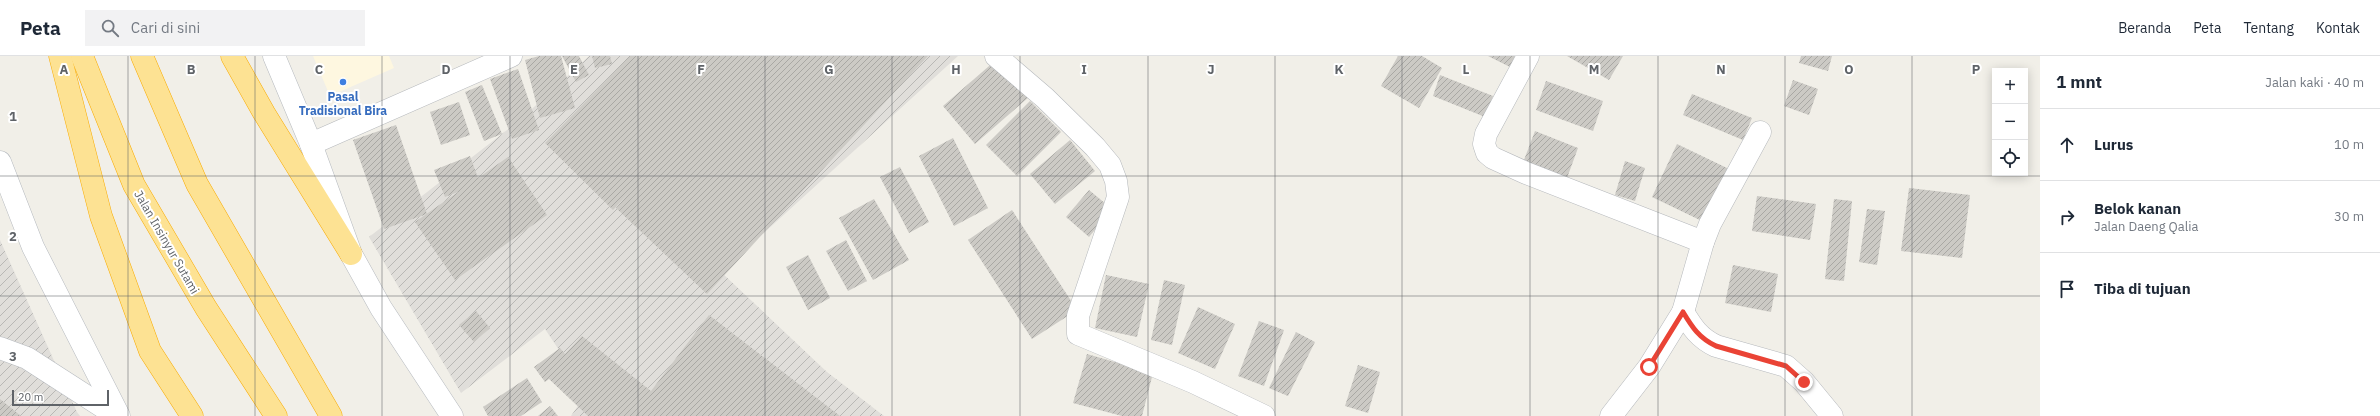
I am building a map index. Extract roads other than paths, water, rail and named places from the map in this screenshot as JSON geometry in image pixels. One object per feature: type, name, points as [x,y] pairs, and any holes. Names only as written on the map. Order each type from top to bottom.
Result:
[{"type":"highway","points":[[60,56],[101,216],[150,350],[192,416]]},
{"type":"highway","name":"Jalan Insinyur Sutami","points":[[82,56],[134,185],[206,308],[276,416]]},
{"type":"highway","points":[[142,56],[197,184],[331,416]]},
{"type":"highway","points":[[232,56],[264,113],[352,254]]},
{"type":"street","points":[[274,56],[311,144],[352,254],[381,308],[452,416]]},
{"type":"street","points":[[311,144],[511,56]]},
{"type":"street","points":[[996,56],[1045,98],[1095,147],[1110,166],[1116,181],[1118,197],[1078,316],[1078,334],[1193,382],[1264,416]]},
{"type":"street","points":[[1528,56],[1486,134],[1484,144],[1487,153],[1493,158],[1526,173],[1703,242]]},
{"type":"street","points":[[1611,416],[1649,367],[1683,312],[1703,242],[1760,132]]},
{"type":"street","points":[[0,162],[34,247],[118,416]]},
{"type":"street","points":[[1683,312],[1695,332],[1705,341],[1716,346],[1786,366],[1804,382],[1832,416]]},
{"type":"street","points":[[0,348],[27,358],[118,416]]},
{"type":"place","name":"Pasal Tradisional Bira","points":[[343,82]]}]
